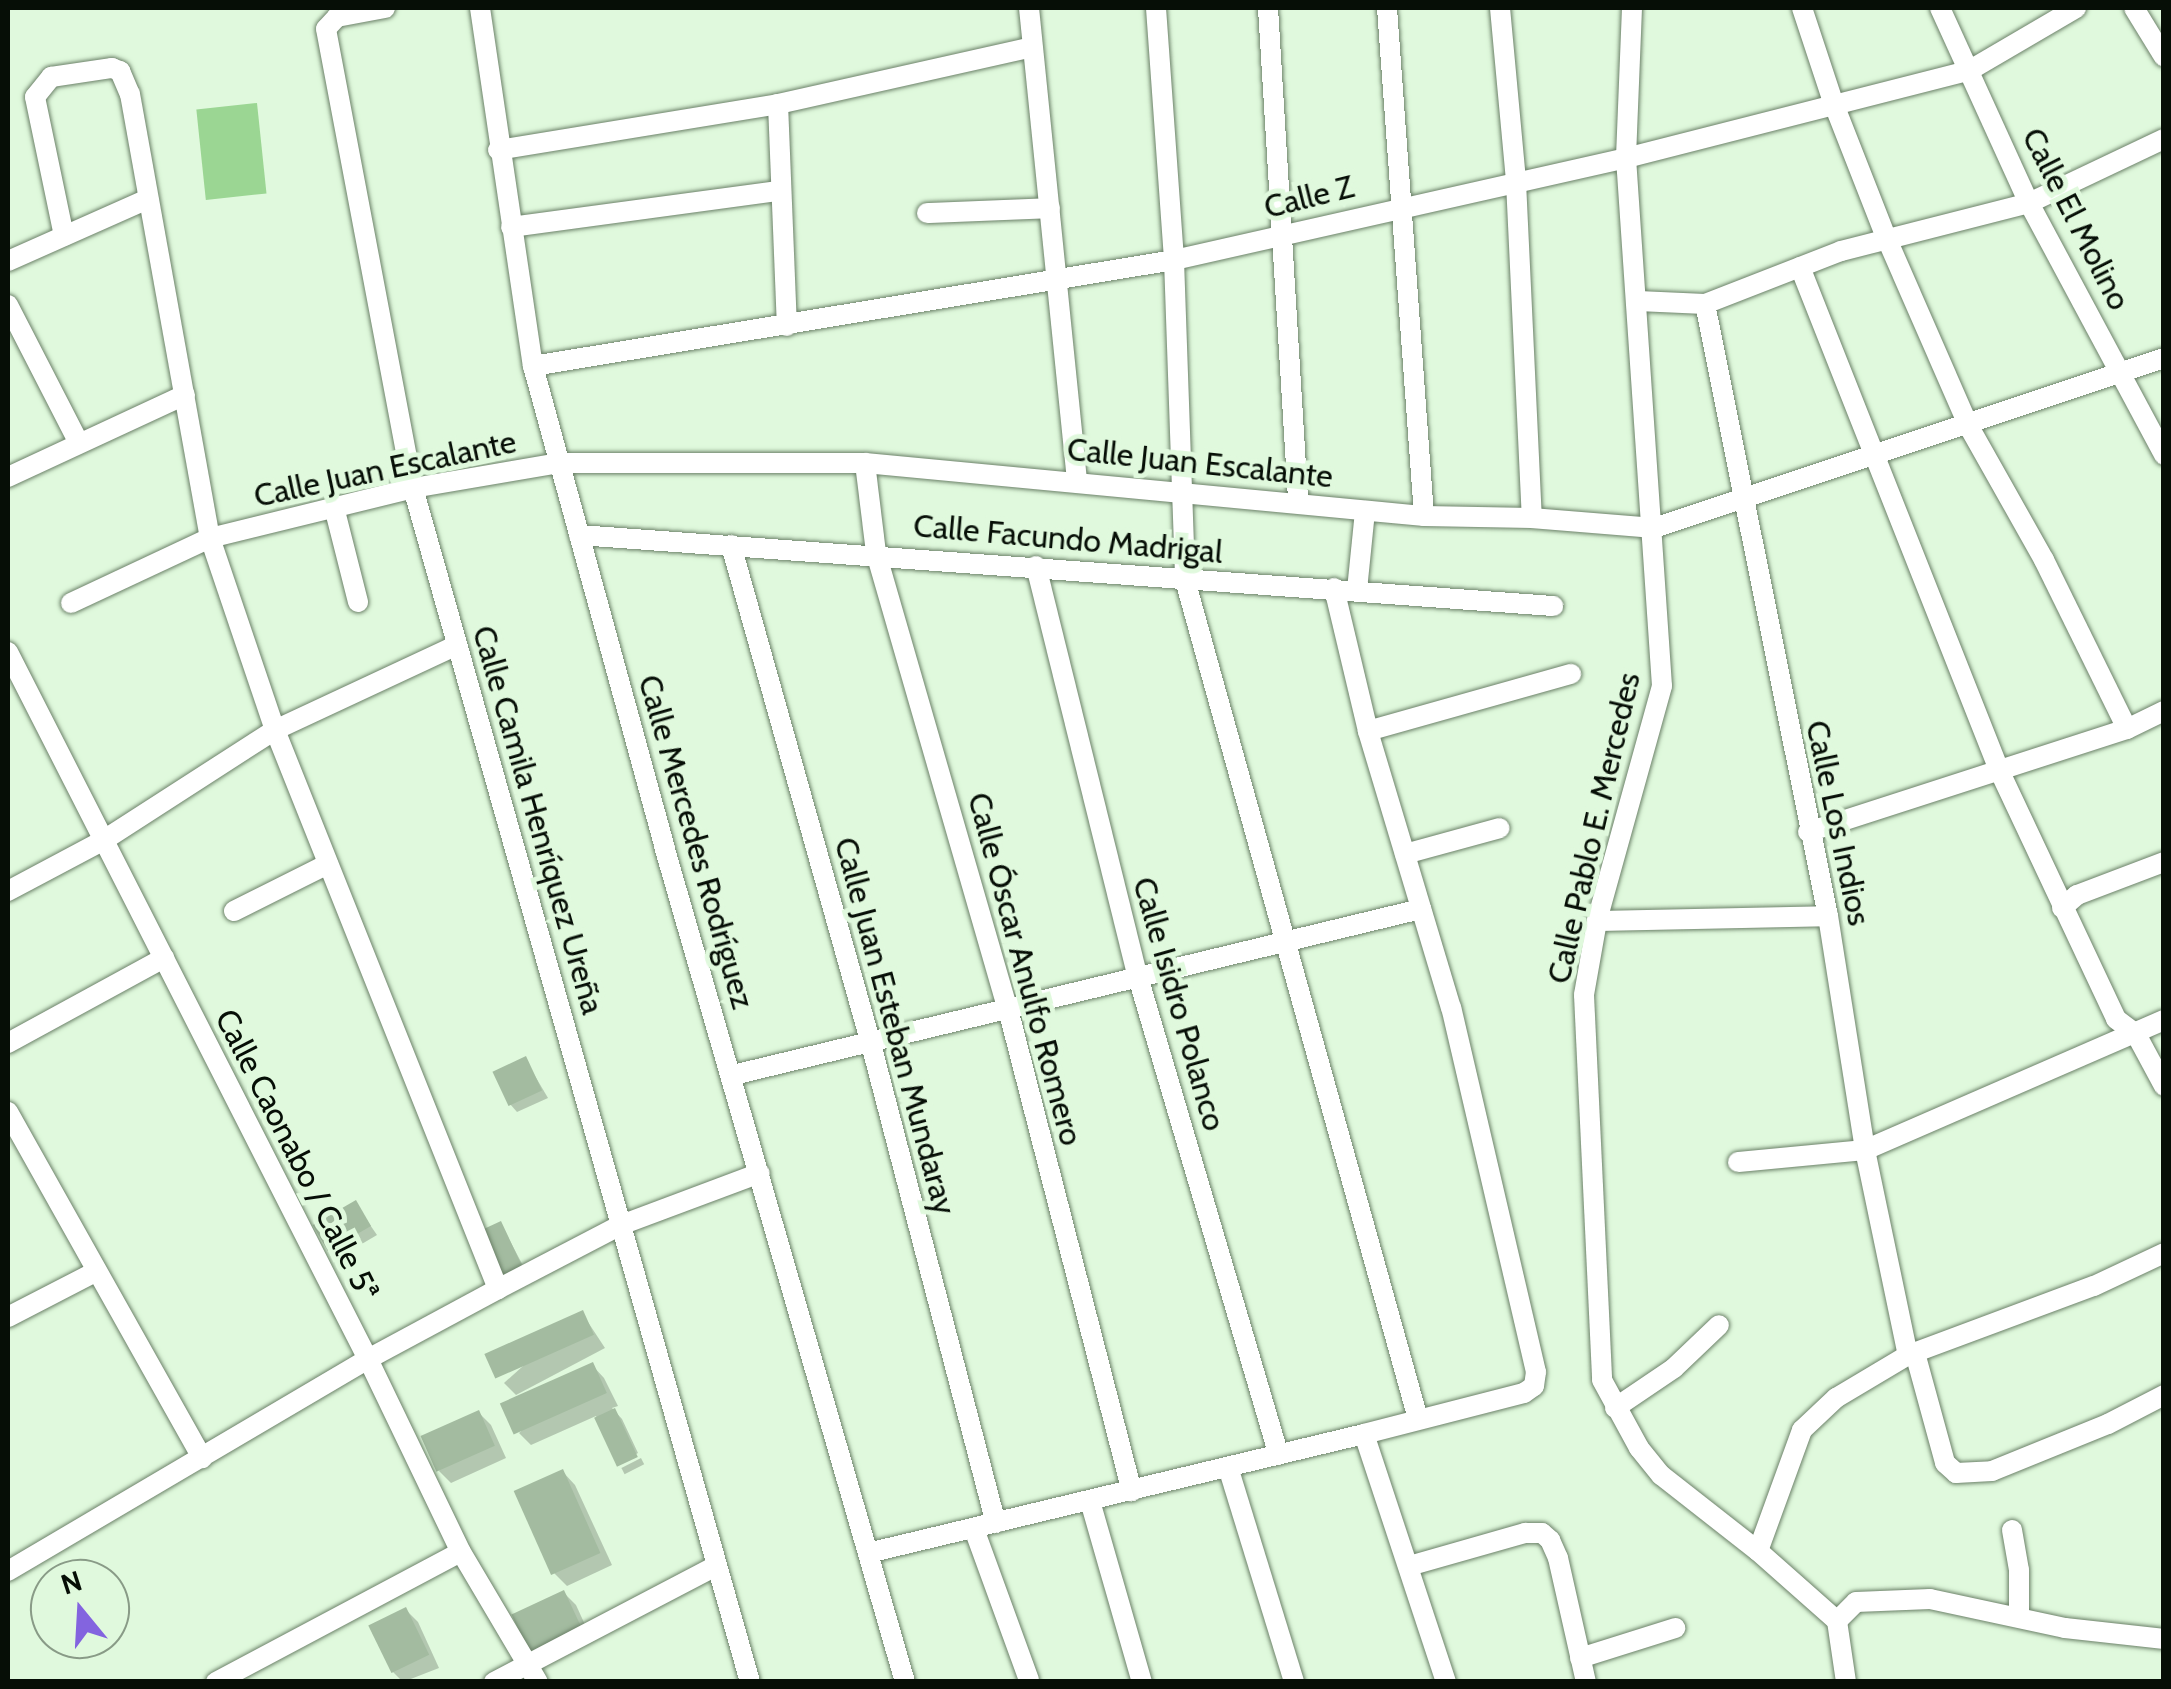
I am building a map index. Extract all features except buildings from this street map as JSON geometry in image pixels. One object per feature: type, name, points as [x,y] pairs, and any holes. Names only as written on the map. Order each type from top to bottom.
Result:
[{"type":"street","name":"Calle Camila Henríquez Ureña","points":[[385,8],[337,16],[326,29],[413,488],[750,1682]]},
{"type":"street","name":"Calle Mercedes Rodríguez","points":[[480,8],[533,366],[905,1682]]},
{"type":"street","points":[[1029,8],[1077,482]]},
{"type":"street","points":[[1156,8],[1186,491],[1185,580],[1418,1419]]},
{"type":"street","points":[[1268,8],[1298,502]]},
{"type":"street","points":[[1387,8],[1424,516]]},
{"type":"street","points":[[1500,8],[1516,182],[1532,518]]},
{"type":"street","name":"Calle Pablo E. Mercedes","points":[[1632,8],[1626,158],[1662,686],[1597,921],[1585,1014],[1602,1380],[1614,1408],[1661,1475],[1758,1551],[1837,1620]]},
{"type":"street","points":[[1802,8],[1833,102],[1886,237],[1968,425],[2044,560],[2127,729]]},
{"type":"street","name":"Calle El Molino","points":[[1940,8],[2029,203],[2122,370],[2164,455]]},
{"type":"street","name":"Calle Z","points":[[533,366],[1174,260],[1399,206],[1626,158],[1970,70],[2076,8]]},
{"type":"street","points":[[2134,8],[2164,57]]},
{"type":"street","points":[[498,150],[778,104],[1032,47]]},
{"type":"street","points":[[64,236],[34,97],[51,77],[78,70],[120,70],[130,94],[210,538],[274,730],[498,1289]]},
{"type":"street","points":[[778,104],[787,326]]},
{"type":"street","points":[[1638,302],[1704,304],[1886,237],[2029,203],[2164,140]]},
{"type":"street","points":[[511,226],[779,191]]},
{"type":"street","points":[[8,261],[148,199]]},
{"type":"street","points":[[927,212],[1050,208]]},
{"type":"street","points":[[1800,267],[1871,456],[1999,770],[2116,1019],[2136,1034],[2164,1086]]},
{"type":"street","name":"Calle Los Indios","points":[[1704,304],[1828,916],[1865,1150],[1911,1354],[1946,1463],[1956,1473],[1992,1471],[2108,1424],[2164,1395]]},
{"type":"street","points":[[8,305],[78,441]]},
{"type":"street","name":"Calle Juan Escalante","points":[[71,603],[210,538],[413,488],[560,464],[865,463],[1424,516],[1532,518],[1654,528],[2164,358]]},
{"type":"street","points":[[8,478],[78,441],[185,395]]},
{"type":"street","name":"Calle Óscar Anulfo Romero","points":[[865,463],[876,554],[1008,1010],[1132,1490]]},
{"type":"street","points":[[334,507],[358,602]]},
{"type":"street","points":[[1357,590],[1365,510]]},
{"type":"street","name":"Calle Facundo Madrigal","points":[[579,535],[1552,606]]},
{"type":"street","name":"Calle Juan Esteban Mundaray","points":[[731,545],[870,1044],[996,1523]]},
{"type":"street","name":"Calle Isidro Polanco","points":[[1036,566],[1138,978],[1279,1455]]},
{"type":"street","points":[[868,1553],[1364,1434],[1524,1393],[1534,1386],[1536,1372],[1452,1008],[1368,732],[1334,588]]},
{"type":"street","points":[[8,891],[104,840],[274,730],[457,645]]},
{"type":"street","name":"Calle Caonabo / Calle 5ª","points":[[8,652],[14,680],[104,840],[368,1359],[461,1552],[533,1672]]},
{"type":"street","points":[[1368,732],[1571,674]]},
{"type":"street","points":[[1808,832],[2127,729],[2164,711]]},
{"type":"street","points":[[1405,854],[1500,828]]},
{"type":"street","points":[[2062,908],[2076,895],[2164,862]]},
{"type":"street","points":[[234,911],[328,864]]},
{"type":"street","points":[[732,1075],[1421,908]]},
{"type":"street","points":[[1597,921],[1828,916]]},
{"type":"street","points":[[8,1043],[164,958]]},
{"type":"street","points":[[1738,1162],[1865,1150],[2164,1020]]},
{"type":"street","points":[[8,1112],[202,1458]]},
{"type":"street","points":[[8,1571],[368,1359],[498,1289],[622,1224],[760,1173]]},
{"type":"street","points":[[1758,1551],[1802,1430],[1836,1398],[1911,1354],[2094,1286],[2164,1253]]},
{"type":"street","points":[[8,1317],[97,1271]]},
{"type":"street","points":[[1614,1408],[1674,1368],[1719,1325]]},
{"type":"street","points":[[1364,1434],[1446,1682]]},
{"type":"street","points":[[1228,1467],[1294,1682]]},
{"type":"street","points":[[1090,1501],[1142,1682]]},
{"type":"street","points":[[974,1528],[1029,1680]]},
{"type":"street","points":[[2012,1530],[2019,1617]]},
{"type":"street","points":[[1409,1566],[1525,1533],[1542,1534],[1550,1540],[1558,1558],[1586,1682]]},
{"type":"street","points":[[216,1682],[461,1552]]},
{"type":"street","points":[[494,1682],[533,1672],[716,1566]]},
{"type":"street","points":[[1846,1682],[1837,1620],[1856,1602],[1962,1602],[2065,1628],[2164,1639]]},
{"type":"street","points":[[1580,1658],[1675,1628]]},
{"type":"green space","points":[[257,103],[267,194],[206,200],[196,109]]}]
